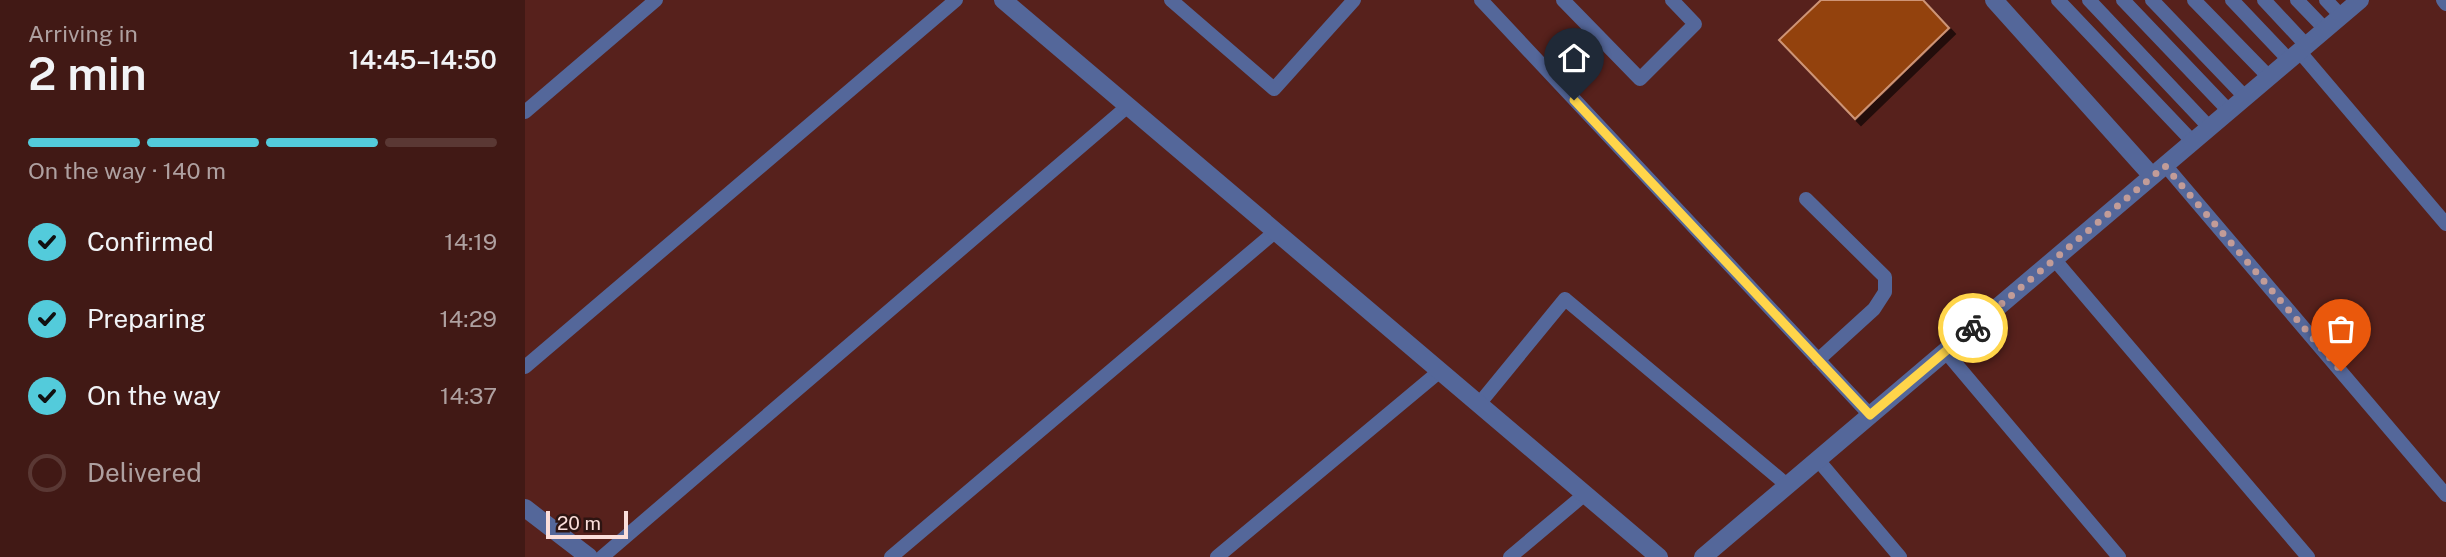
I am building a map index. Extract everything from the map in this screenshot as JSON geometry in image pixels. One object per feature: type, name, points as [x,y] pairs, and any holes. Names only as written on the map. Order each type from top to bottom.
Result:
[{"type":"street","points":[[1003,0],[1659,557]]},
{"type":"street","points":[[1994,0],[2158,171]]},
{"type":"street","points":[[1703,557],[2360,0]]},
{"type":"street","points":[[525,508],[589,557]]},
{"type":"lane","points":[[525,112],[656,0]]},
{"type":"lane","points":[[525,367],[956,0]]},
{"type":"lane","points":[[1171,0],[1274,89],[1354,0]]},
{"type":"lane","points":[[1481,0],[1870,415]]},
{"type":"lane","points":[[1563,0],[1640,79],[1695,24],[1672,0]]},
{"type":"lane","points":[[2058,0],[2193,142]]},
{"type":"lane","points":[[2089,0],[2209,127]]},
{"type":"lane","points":[[2123,0],[2229,110]]},
{"type":"lane","points":[[2152,0],[2245,97]]},
{"type":"lane","points":[[2194,0],[2269,77]]},
{"type":"lane","points":[[2232,0],[2298,52]]},
{"type":"lane","points":[[2264,0],[2298,52],[2446,224]]},
{"type":"lane","points":[[2297,0],[2325,29]]},
{"type":"lane","points":[[2326,0],[2341,16]]},
{"type":"lane","points":[[602,557],[1128,106]]},
{"type":"lane","points":[[2158,171],[2446,495]]},
{"type":"lane","points":[[1806,199],[1885,277],[1885,292],[1874,309],[1818,360]]},
{"type":"lane","points":[[891,557],[1276,232]]},
{"type":"lane","points":[[2054,259],[2308,557]]},
{"type":"lane","points":[[1479,404],[1565,299],[1787,485]]},
{"type":"lane","points":[[1945,351],[2119,557]]},
{"type":"lane","points":[[1217,557],[1440,371]]},
{"type":"lane","points":[[1818,460],[1900,557]]},
{"type":"lane","points":[[1510,557],[1585,494]]},
{"type":"building","points":[[1821,0],[1923,0],[1949,28],[1855,119],[1779,40]]},
{"type":"way so far","points":[[1973,328],[2165,166],[2341,371]]},
{"type":"route","points":[[1574,100],[1870,415],[1973,328]]}]
